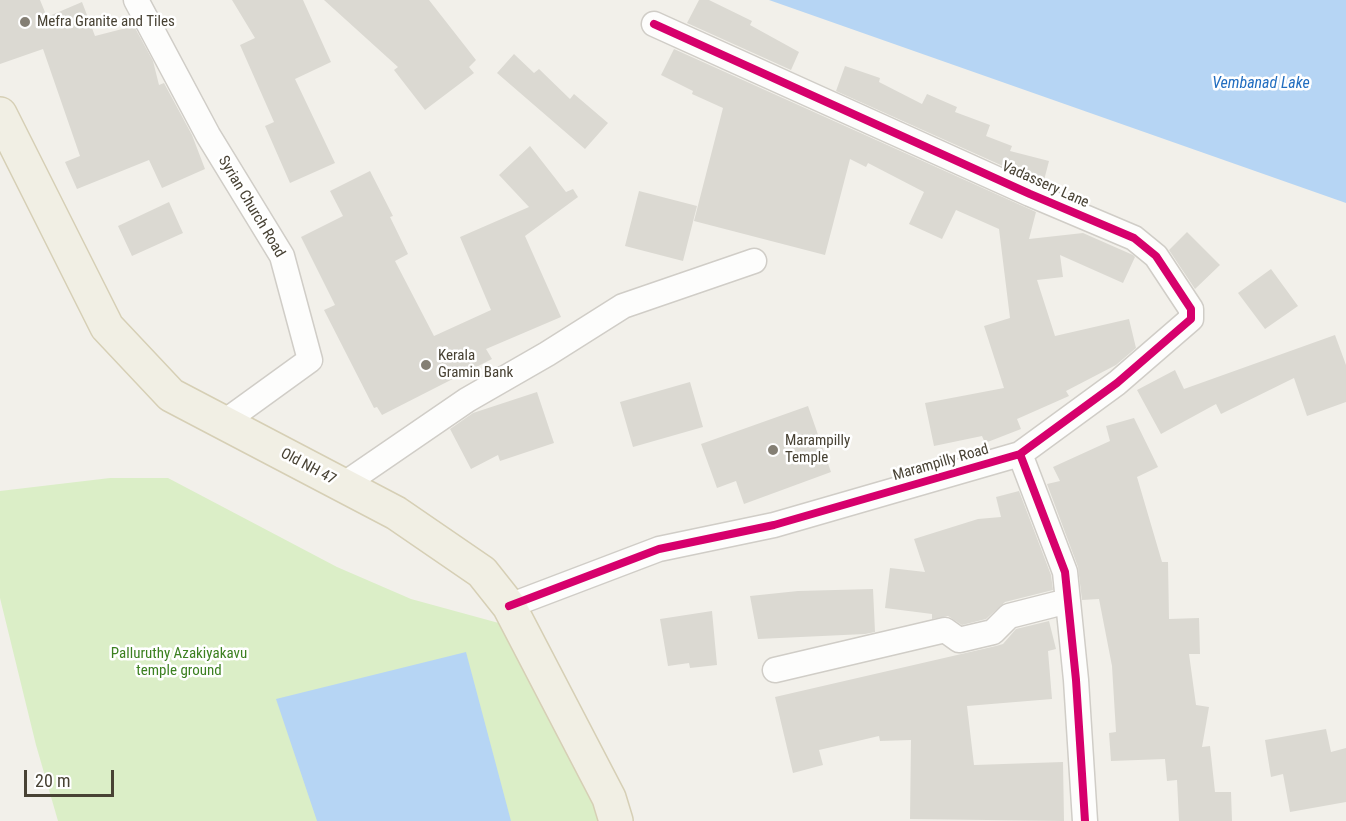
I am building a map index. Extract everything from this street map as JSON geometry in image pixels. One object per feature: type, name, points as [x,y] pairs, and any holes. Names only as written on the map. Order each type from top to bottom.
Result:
[{"type":"main road","name":"Old NH 47","points":[[0,114],[107,327],[171,395],[396,513],[482,572],[509,606],[609,798],[616,821]]},
{"type":"street","name":"Syrian Church Road","points":[[136,0],[208,135],[282,256],[310,360],[223,423]]},
{"type":"street","name":"Vadassery Lane","points":[[654,24],[1030,194],[1134,238],[1156,256],[1191,309],[1191,320],[1117,382],[1020,454]]},
{"type":"street","points":[[343,485],[466,400],[547,354],[623,306],[754,261]]},
{"type":"street","points":[[1020,454],[1065,572],[1076,680],[1085,821]]},
{"type":"street","name":"Marampilly Road","points":[[509,606],[660,549],[774,525],[1020,454]]},
{"type":"street","points":[[775,669],[945,630],[959,640],[981,635],[993,632],[1009,616],[1068,601]]},
{"type":"green space","name":"Palluruthy Azakiyakavu temple ground","points":[[110,478],[168,478],[337,567],[411,599],[506,625],[605,821],[58,821],[36,745],[0,598],[0,491]]},
{"type":"water","name":"Vembanad Lake","points":[[769,0],[1346,0],[1346,203]]},
{"type":"water","points":[[466,652],[511,821],[317,821],[276,699]]},
{"type":"building","points":[[0,0],[40,0],[47,17],[82,2],[95,36],[134,26],[153,61],[159,85],[164,83],[192,135],[205,169],[162,188],[149,160],[77,189],[65,162],[80,156],[43,49],[0,64]]},
{"type":"building","points":[[232,0],[303,0],[331,62],[295,79],[335,163],[290,183],[265,126],[274,122],[240,45],[255,38]]},
{"type":"building","points":[[324,0],[429,0],[476,60],[469,67],[474,73],[425,110],[394,70],[398,67]]},
{"type":"building","points":[[699,0],[709,0],[752,21],[750,25],[799,52],[791,70],[687,23]]},
{"type":"building","points":[[674,49],[1036,212],[1029,239],[1083,233],[1133,255],[1135,257],[1123,283],[1060,255],[1063,277],[1037,280],[1055,336],[1129,319],[1136,348],[1116,365],[1066,391],[1069,396],[1017,419],[1021,429],[985,443],[982,436],[934,446],[925,403],[1004,388],[984,326],[1010,318],[999,229],[956,210],[942,239],[909,224],[924,192],[868,163],[866,167],[850,159],[825,255],[694,221],[723,108],[692,94],[693,91],[661,75]]},
{"type":"building","points":[[514,54],[534,73],[539,69],[570,99],[574,94],[608,123],[585,149],[497,73]]},
{"type":"building","points":[[845,66],[880,78],[879,82],[922,104],[927,94],[957,107],[955,112],[990,125],[986,136],[1012,146],[1010,151],[1049,161],[1043,184],[836,91]]},
{"type":"building","points":[[530,146],[566,192],[573,189],[578,197],[525,236],[561,317],[486,349],[492,359],[382,415],[377,407],[374,408],[324,310],[335,305],[301,237],[343,216],[330,191],[370,171],[393,216],[390,217],[408,254],[395,261],[434,336],[491,310],[460,237],[529,207],[499,175]]},
{"type":"building","points":[[639,191],[697,206],[683,261],[625,246]]},
{"type":"building","points":[[169,202],[183,233],[132,256],[118,226]]},
{"type":"building","points":[[1187,232],[1220,265],[1195,289],[1169,250]]},
{"type":"building","points":[[1271,269],[1298,306],[1265,329],[1238,293]]},
{"type":"building","points":[[1335,335],[1346,365],[1346,402],[1307,416],[1294,378],[1221,414],[1216,404],[1161,434],[1137,390],[1175,370],[1184,389]]},
{"type":"building","points":[[690,382],[703,427],[633,447],[620,402]]},
{"type":"building","points":[[537,392],[554,443],[500,461],[498,455],[471,469],[450,429],[473,413]]},
{"type":"building","name":"Marampilly Temple","points":[[808,406],[831,472],[744,504],[736,481],[717,488],[701,444]]},
{"type":"building","points":[[1134,418],[1158,467],[1137,477],[1162,562],[1168,562],[1169,619],[1199,618],[1200,654],[1189,654],[1196,705],[1209,707],[1202,747],[1210,746],[1215,792],[1231,792],[1232,821],[1179,821],[1177,780],[1167,781],[1165,759],[1111,761],[1109,733],[1116,732],[1112,666],[1099,599],[1082,600],[1078,567],[1047,484],[1060,481],[1053,467],[1110,441],[1106,426]]},
{"type":"building","points":[[1019,491],[1051,575],[1053,590],[1005,602],[986,619],[962,625],[948,616],[932,619],[932,614],[885,608],[890,568],[925,572],[914,539],[978,519],[1001,517],[996,497]]},
{"type":"building","points":[[873,589],[875,632],[758,639],[750,596],[798,591]]},
{"type":"building","points":[[712,611],[717,665],[690,668],[689,663],[668,666],[660,619]]},
{"type":"building","points":[[1049,621],[1056,649],[1048,651],[1052,699],[967,706],[974,765],[1063,762],[1064,821],[910,819],[911,740],[880,741],[879,736],[819,750],[823,765],[793,773],[775,697],[996,646],[1003,644],[1016,629]]},
{"type":"building","points":[[1326,729],[1331,752],[1346,748],[1346,802],[1290,812],[1283,774],[1271,777],[1265,740]]},
{"type":"cycle path","points":[[654,24],[1030,194],[1134,238],[1156,256],[1191,309],[1191,319],[1117,383],[1020,454]]},
{"type":"cycle path","points":[[509,606],[659,549],[774,525],[1020,454],[1065,572],[1076,680],[1085,821]]},
{"type":"place","name":"Mefra Granite and Tiles","points":[[25,22]]},
{"type":"place","name":"Kerala Gramin Bank","points":[[426,365]]},
{"type":"place","name":"Marampilly Temple","points":[[773,450]]}]
